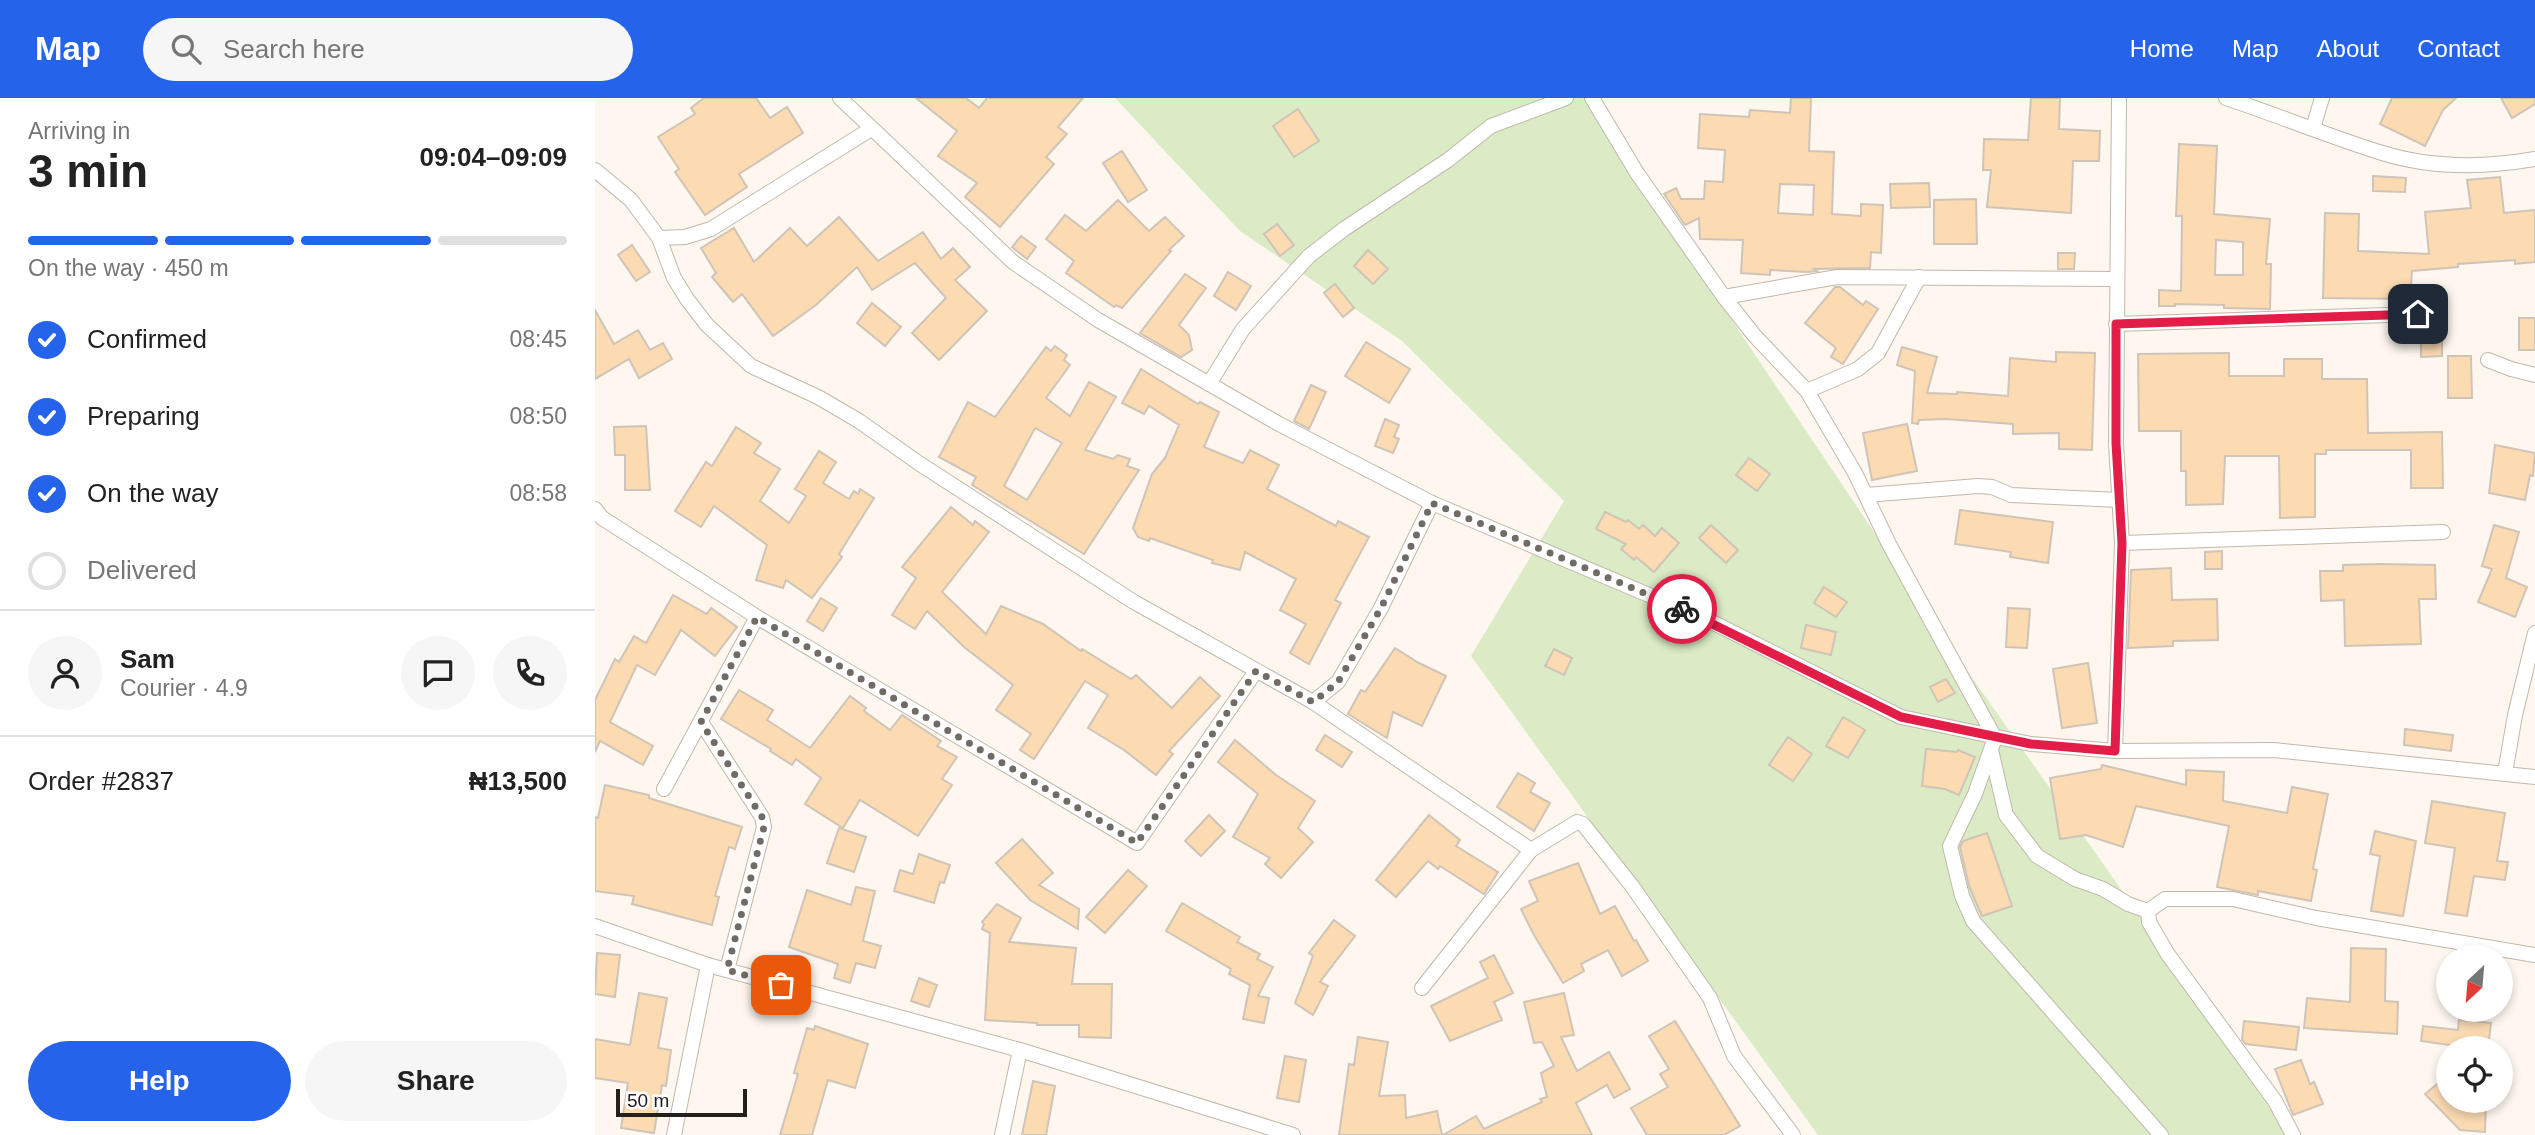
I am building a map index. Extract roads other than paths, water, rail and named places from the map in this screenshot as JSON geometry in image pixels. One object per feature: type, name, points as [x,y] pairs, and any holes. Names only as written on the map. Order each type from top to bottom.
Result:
[{"type":"street","points":[[1209,384],[1243,329],[1309,256],[1344,229],[1448,160],[1491,126],[1566,98]]},
{"type":"street","points":[[1592,98],[1637,173],[1724,297],[1754,335],[1807,391],[1840,444],[1993,744],[2007,815],[2037,856],[2075,879],[2148,911]]},
{"type":"street","points":[[2115,751],[2122,543],[2116,443],[2119,98]]},
{"type":"street","points":[[2226,98],[2381,153],[2428,162],[2502,165],[2535,159]]},
{"type":"street","points":[[2313,128],[2322,98]]},
{"type":"street","points":[[842,99],[1013,261],[1098,320],[1279,424],[1432,503],[1710,621],[1901,717],[1993,744],[2031,744],[2115,751],[2274,751],[2535,777]]},
{"type":"street","points":[[659,238],[685,237],[711,229],[871,129]]},
{"type":"street","points":[[595,170],[631,201],[659,238],[674,278],[707,326],[751,366],[818,397],[859,421],[920,464],[1134,602],[1313,702],[1531,850]]},
{"type":"street","points":[[1724,297],[1837,277],[2117,279]]},
{"type":"street","points":[[1807,391],[1858,369],[1878,353],[1919,277]]},
{"type":"street","points":[[2116,324],[2418,314]]},
{"type":"street","points":[[2488,360],[2535,374]]},
{"type":"street","points":[[1866,495],[1992,486],[2011,495],[2119,500]]},
{"type":"street","points":[[1313,702],[1338,682],[1381,608],[1432,503]]},
{"type":"street","points":[[597,518],[757,617],[1137,843],[1256,671]]},
{"type":"street","points":[[2122,543],[2443,532]]},
{"type":"street","points":[[664,789],[757,617]]},
{"type":"street","points":[[2505,773],[2515,715],[2535,633]]},
{"type":"street","points":[[701,722],[762,817],[764,827],[727,970]]},
{"type":"street","points":[[1993,744],[1975,794],[1949,846],[1962,896],[1973,921],[2161,1135]]},
{"type":"street","points":[[1422,988],[1531,850],[1577,822],[1587,826],[1710,998],[1734,1056],[1793,1135]]},
{"type":"street","points":[[2148,911],[2165,900],[2233,899],[2316,918],[2535,955]]},
{"type":"street","points":[[2148,911],[2149,922],[2167,953],[2275,1101],[2293,1135]]},
{"type":"street","points":[[595,926],[708,965],[1020,1050],[1293,1135]]},
{"type":"street","points":[[674,1135],[708,965]]},
{"type":"street","points":[[1002,1135],[1020,1050]]}]
